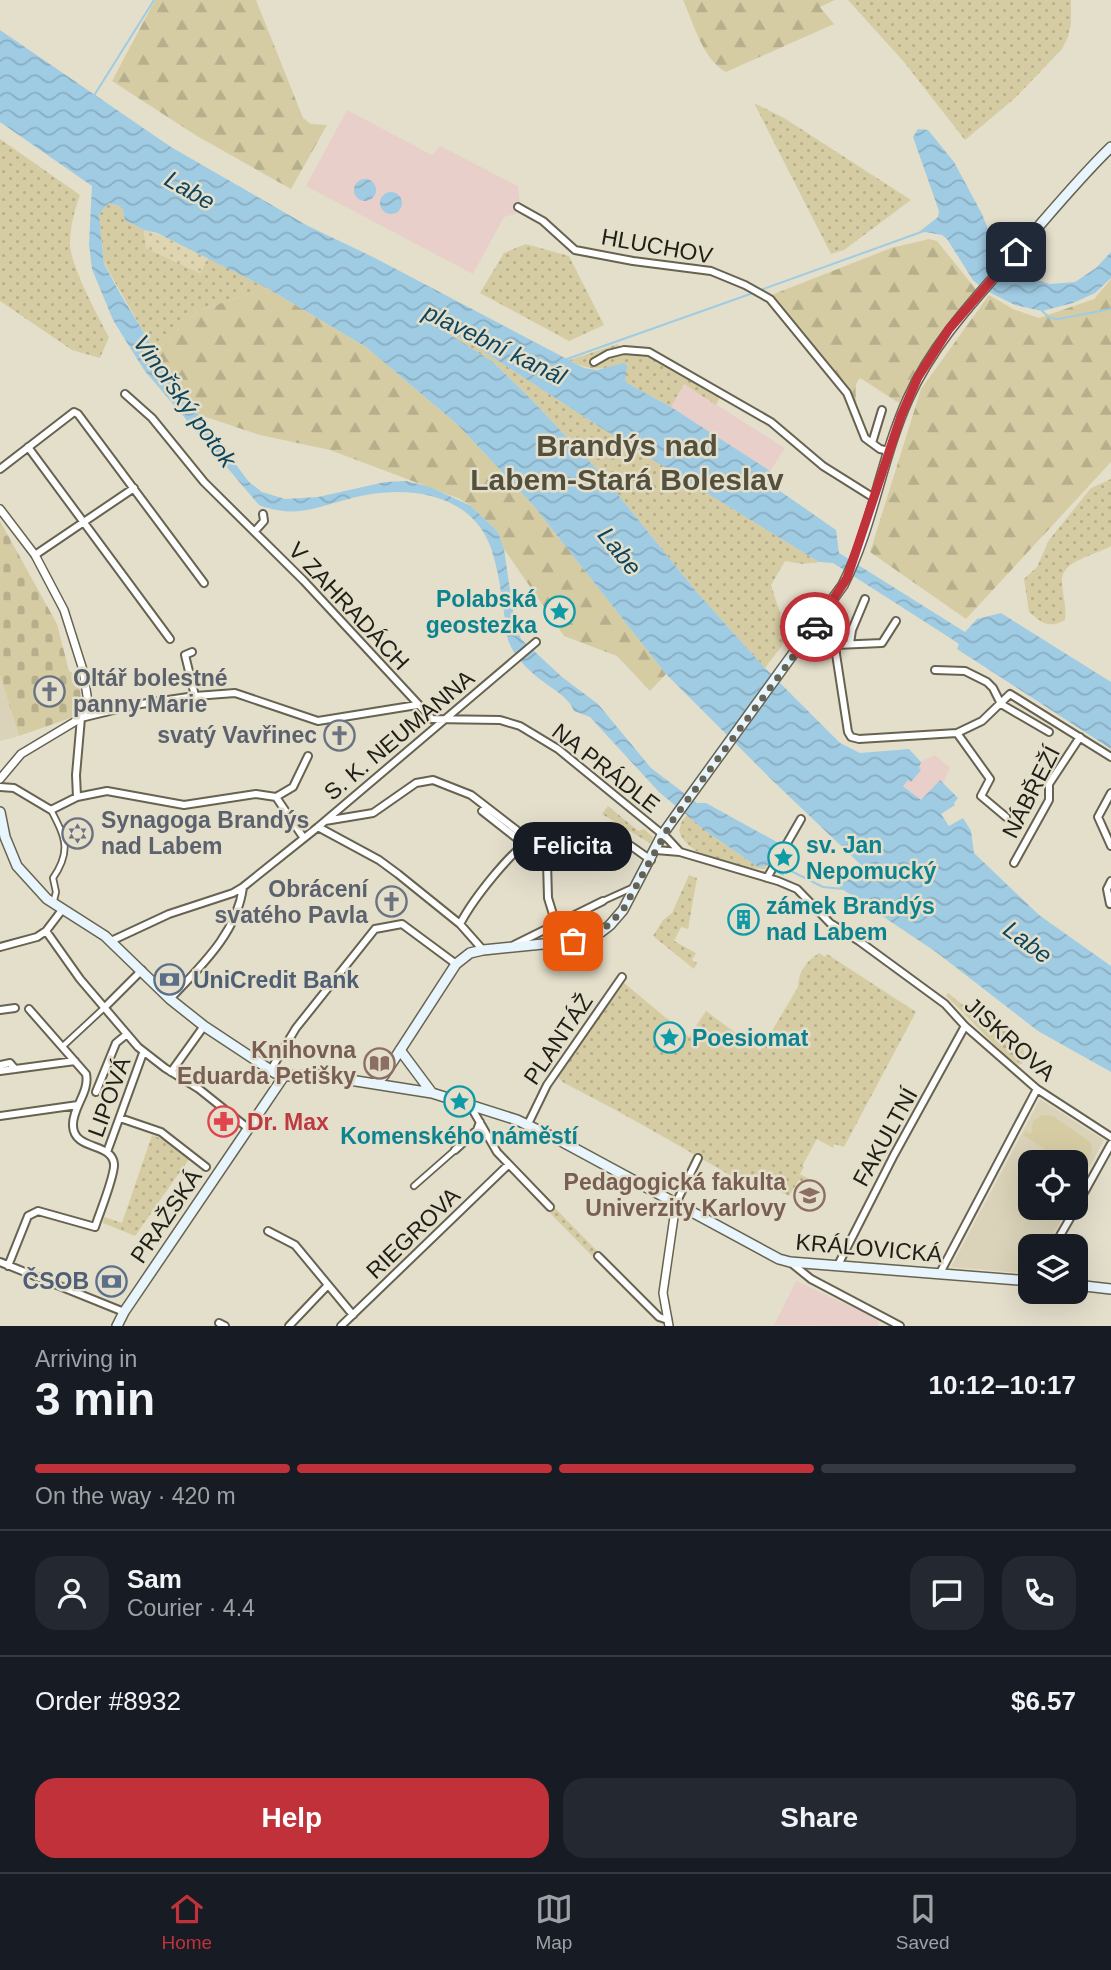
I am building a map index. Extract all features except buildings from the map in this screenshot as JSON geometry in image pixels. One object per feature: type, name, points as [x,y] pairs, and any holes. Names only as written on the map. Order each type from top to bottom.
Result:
[{"type":"main road","points":[[376,1083],[456,964],[470,953],[560,943],[601,932],[623,910],[662,835],[846,580],[901,416],[918,377],[949,329],[1111,147]]},
{"type":"main road","points":[[0,812],[5,837],[17,866],[57,907],[111,941],[170,999],[201,1023],[270,1071],[284,1076]]},
{"type":"main road","points":[[400,1050],[432,1093]]},
{"type":"main road","name":"KRÁLOVICKÁ","points":[[284,1076],[318,1075],[432,1093],[528,1124],[774,1257],[790,1262],[1018,1280]]},
{"type":"main road","name":"PRAŽSKÁ","points":[[117,1326],[284,1076]]},
{"type":"main road","points":[[1088,1286],[1111,1289]]},
{"type":"street","name":"HLUCHOV","points":[[519,207],[543,221],[575,250],[711,271],[748,286],[770,299],[847,393],[860,428],[865,438],[872,443]]},
{"type":"street","points":[[594,362],[608,354],[624,351],[649,352],[771,422],[822,466],[874,498]]},
{"type":"street","name":"V ZAHRADÁCH","points":[[125,394],[152,418],[204,482],[338,617],[417,705],[432,719],[444,720]]},
{"type":"street","points":[[882,410],[872,443],[889,451]]},
{"type":"street","points":[[0,469],[74,412],[78,414],[204,583]]},
{"type":"street","points":[[28,447],[170,639]]},
{"type":"street","points":[[35,555],[134,488]]},
{"type":"street","points":[[0,509],[35,555],[64,610],[83,670],[88,702],[81,718],[76,775],[77,797]]},
{"type":"street","points":[[255,531],[264,521],[263,514]]},
{"type":"street","points":[[850,643],[852,630],[865,600]]},
{"type":"street","points":[[825,612],[834,622],[848,732],[851,737],[859,739],[957,733],[982,721],[1000,704]]},
{"type":"street","points":[[836,645],[882,643],[896,621]]},
{"type":"street","name":"S. K. NEUMANNA","points":[[243,887],[536,642]]},
{"type":"street","points":[[192,652],[185,655],[195,696]]},
{"type":"street","name":"NÁBŘEŽÍ","points":[[935,670],[965,671],[993,688],[1000,704],[1049,732]]},
{"type":"street","points":[[0,779],[21,754],[81,718],[195,696],[235,693],[318,721],[417,705]]},
{"type":"street","name":"NÁBŘEŽÍ","points":[[1000,704],[1010,694],[1111,757]]},
{"type":"street","points":[[88,702],[106,712]]},
{"type":"street","name":"NA PRÁDLE","points":[[444,720],[500,720],[520,726],[558,749],[680,852]]},
{"type":"street","name":"NÁBŘEŽÍ","points":[[957,733],[990,779],[981,796],[1006,817]]},
{"type":"street","name":"NÁBŘEŽÍ","points":[[1014,863],[1049,800],[1049,784],[1080,737]]},
{"type":"street","points":[[51,810],[77,797],[112,791],[184,805],[256,794],[276,797],[293,788],[308,756]]},
{"type":"street","points":[[321,824],[373,813],[416,783],[433,780],[471,795],[519,832],[525,843]]},
{"type":"street","points":[[0,787],[14,788],[51,810],[65,841],[60,870],[53,878],[57,907],[46,932],[0,947]]},
{"type":"street","points":[[1111,793],[1098,817],[1111,846]]},
{"type":"street","points":[[276,797],[303,837]]},
{"type":"street","points":[[482,811],[547,862],[548,898],[556,924]]},
{"type":"street","points":[[767,878],[801,819]]},
{"type":"street","points":[[321,824],[379,860],[460,924],[483,950]]},
{"type":"street","points":[[460,924],[471,903],[525,843],[540,835],[583,832],[614,836],[651,860]]},
{"type":"street","name":"JISKROVA","points":[[656,849],[680,852],[797,889],[823,918],[945,1004],[965,1026],[1037,1089],[1111,1137]]},
{"type":"street","points":[[1110,904],[1107,890],[1111,881]]},
{"type":"street","points":[[510,947],[636,886]]},
{"type":"street","points":[[111,941],[169,914],[225,897],[243,887]]},
{"type":"street","points":[[170,999],[201,965],[231,924],[243,887]]},
{"type":"street","points":[[270,1071],[296,1028],[374,929],[402,924],[456,964]]},
{"type":"street","points":[[46,932],[104,1008],[143,1053],[199,1089],[249,1129]]},
{"type":"street","points":[[62,1047],[142,970]]},
{"type":"street","name":"PLANTÁŽ","points":[[528,1124],[547,1085],[622,977]]},
{"type":"street","points":[[0,1010],[15,1008]]},
{"type":"street","points":[[29,1009],[86,1074],[87,1080],[73,1127],[76,1136],[81,1142],[107,1152]]},
{"type":"street","points":[[171,1072],[201,1023]]},
{"type":"street","name":"FAKULTNÍ","points":[[838,1265],[894,1155],[965,1026]]},
{"type":"street","points":[[96,1091],[117,1043],[127,1034]]},
{"type":"street","name":"LIPOVÁ","points":[[8,1266],[28,1216],[38,1211],[95,1227],[114,1168],[114,1162],[107,1152],[143,1053]]},
{"type":"street","points":[[0,1071],[75,1061]]},
{"type":"street","points":[[0,1065],[10,1063],[15,1069]]},
{"type":"street","points":[[940,1273],[1037,1089]]},
{"type":"street","points":[[0,1116],[78,1105]]},
{"type":"street","points":[[471,1107],[497,1152],[550,1207]]},
{"type":"street","points":[[120,1118],[160,1132],[206,1167]]},
{"type":"street","points":[[414,1186],[477,1129],[480,1122]]},
{"type":"street","points":[[1088,1185],[1111,1144]]},
{"type":"street","points":[[669,1323],[663,1293],[676,1203],[698,1158]]},
{"type":"street","name":"RIEGROVA","points":[[341,1326],[508,1165]]},
{"type":"street","points":[[268,1231],[295,1245],[353,1315]]},
{"type":"street","points":[[598,1256],[659,1317],[669,1323]]},
{"type":"street","points":[[0,1262],[124,1312]]},
{"type":"street","points":[[790,1262],[811,1279],[900,1326]]},
{"type":"street","points":[[289,1326],[327,1286]]},
{"type":"shaded area","points":[[347,110],[432,155],[440,146],[518,186],[520,202],[515,214],[504,217],[473,274],[306,186]]},
{"type":"shaded area","points":[[684,384],[785,448],[770,471],[671,407]]},
{"type":"shaded area","points":[[0,675],[19,736],[0,741]]},
{"type":"shaded area","points":[[935,755],[950,768],[943,783],[940,780],[921,800],[903,785],[908,780],[911,782],[920,762]]},
{"type":"shaded area","points":[[1040,1099],[1104,1140],[1088,1170],[1088,1150],[1018,1150],[1018,1220],[1061,1220],[1054,1234],[1018,1234],[1018,1273],[951,1267]]},
{"type":"shaded area","points":[[796,1281],[880,1320],[877,1326],[774,1325]]},
{"type":"green space","points":[[155,0],[256,0],[303,118],[311,124],[327,125],[291,189],[197,136],[112,81]]},
{"type":"green space","points":[[683,0],[835,0],[820,7],[834,24],[726,72],[705,50]]},
{"type":"green space","points":[[848,0],[1071,0],[1071,23],[1062,49],[1015,98],[965,140],[904,62]]},
{"type":"green space","points":[[754,103],[784,118],[911,200],[844,250],[831,254]]},
{"type":"green space","points":[[0,139],[80,195],[70,245],[80,278],[109,337],[100,358],[72,350],[0,301]]},
{"type":"green space","points":[[109,203],[122,207],[125,220],[144,230],[146,248],[200,273],[208,258],[267,288],[198,311],[155,352],[104,263],[99,214]]},
{"type":"green space","points":[[929,239],[937,241],[978,292],[936,339],[899,403],[860,378],[856,387],[857,404],[769,296],[891,248]]},
{"type":"green space","points":[[526,244],[569,256],[604,325],[569,341],[480,293],[504,253]]},
{"type":"green space","points":[[1111,279],[1111,462],[966,619],[870,552],[921,389],[989,295],[1013,309],[1039,318],[1094,299]]},
{"type":"green space","points":[[267,288],[366,347],[458,425],[533,505],[666,674],[650,691],[617,656],[564,636],[504,549],[498,532],[460,499],[330,450],[260,435],[197,414],[155,352],[198,311]]},
{"type":"green space","points":[[429,323],[469,342],[603,429],[819,562],[803,564],[785,561],[771,585],[781,616],[797,626],[765,668],[695,590],[603,476],[533,401],[493,362]]},
{"type":"green space","points":[[618,344],[623,353],[647,355],[720,397],[716,405],[684,384],[671,407],[629,384],[625,380],[621,364],[594,368],[569,360]]},
{"type":"green space","points":[[1111,479],[1111,546],[1068,568],[1062,580],[1065,620],[1054,624],[1042,622],[1029,612],[1024,579],[1037,567],[1049,540],[1091,488]]},
{"type":"green space","points":[[0,521],[57,624],[69,671],[79,677],[82,708],[79,715],[19,736],[0,675]]},
{"type":"green space","points":[[608,806],[638,831],[644,829],[653,837],[651,844],[602,814]]},
{"type":"green space","points":[[688,814],[707,832],[758,867],[767,865],[765,869],[729,864],[703,855],[693,848],[679,831]]},
{"type":"green space","points":[[689,875],[697,878],[688,929],[681,927],[674,941],[696,953],[692,960],[697,963],[694,969],[653,936],[663,920],[672,913]]},
{"type":"green space","points":[[819,953],[825,957],[827,954],[916,1012],[844,1147],[834,1144],[833,1148],[817,1139],[802,1166],[804,1167],[800,1174],[820,1185],[818,1190],[799,1180],[789,1196],[761,1181],[756,1190],[564,1083],[557,1076],[623,982],[689,1037],[706,1011],[760,1051],[798,987],[804,967]]},
{"type":"green space","points":[[948,993],[983,1021],[1019,1040],[1024,1054],[1022,1064],[1018,1065],[999,1049],[946,996]]},
{"type":"green space","points":[[1042,1115],[1053,1116],[1090,1142],[1090,1156],[1088,1157],[1088,1150],[1046,1150],[1023,1135],[1026,1131],[1031,1134],[1033,1121]]},
{"type":"green space","points":[[152,1135],[167,1141],[189,1159],[135,1236],[103,1223],[104,1217],[122,1223]]},
{"type":"green space","points":[[554,1207],[600,1254],[595,1259],[549,1212]]},
{"type":"sand","points":[[144,230],[208,258],[200,273],[146,248]]},
{"type":"water","points":[[0,30],[171,147],[308,226],[373,257],[584,368],[597,370],[624,363],[627,366],[625,380],[629,384],[671,407],[770,471],[767,482],[836,530],[839,553],[965,632],[977,619],[1001,613],[1111,682],[1111,749],[957,649],[959,644],[833,563],[819,562],[603,429],[469,342],[441,329],[493,362],[533,401],[603,476],[695,590],[765,668],[840,743],[860,753],[909,749],[921,762],[921,770],[911,782],[908,780],[903,786],[921,800],[940,780],[958,798],[955,805],[941,814],[949,826],[963,818],[971,831],[974,853],[1039,915],[1111,966],[1111,1072],[1038,1031],[936,952],[839,887],[861,865],[666,674],[533,505],[458,425],[366,347],[267,288],[125,220],[122,207],[109,203],[99,214],[104,264],[175,384],[249,482],[262,492],[285,499],[318,497],[385,482],[406,481],[430,487],[471,506],[498,532],[504,549],[514,618],[521,639],[562,677],[598,704],[651,768],[697,803],[706,803],[795,852],[783,876],[767,865],[758,867],[707,832],[659,792],[590,717],[574,711],[566,699],[524,664],[508,640],[492,551],[483,531],[469,515],[453,504],[434,497],[393,492],[352,498],[306,510],[284,511],[259,505],[144,370],[113,320],[92,269],[89,244],[92,186],[0,122]]},
{"type":"water","points":[[918,129],[928,130],[954,162],[992,239],[1034,279],[1050,284],[1075,282],[1096,268],[1111,252],[1111,278],[1095,293],[1073,303],[1042,311],[1015,305],[983,289],[973,280],[947,239],[942,235],[920,231],[938,217],[939,211],[913,137]]},
{"type":"water","points":[[365,179],[375,186],[376,190],[369,200],[365,201],[355,194],[354,190],[361,180]]},
{"type":"water","points":[[391,192],[401,199],[402,203],[395,213],[391,214],[381,207],[380,203],[387,193]]},
{"type":"waterway","points":[[95,94],[154,0]]},
{"type":"waterway","points":[[758,291],[924,231]]},
{"type":"waterway","name":"plavební kanál","points":[[567,359],[753,293]]},
{"type":"waterway","points":[[1042,311],[1050,318],[1058,319],[1111,309]]},
{"type":"waterway","points":[[787,869],[823,887],[843,889]]},
{"type":"way so far","points":[[573,941],[601,932],[623,910],[662,835],[815,627]]},
{"type":"place","name":"Polabská geostezka","points":[[560,612]]},
{"type":"place","name":"Oltář bolestné panny Marie","points":[[50,691]]},
{"type":"place","name":"svatý Vavřinec","points":[[340,735]]},
{"type":"place","name":"Synagoga Brandýs nad Labem","points":[[78,833]]},
{"type":"place","name":"sv. Jan Nepomucký","points":[[783,858]]},
{"type":"place","name":"Obrácení svatého Pavla","points":[[391,902]]},
{"type":"place","name":"zámek Brandýs nad Labem","points":[[743,919]]},
{"type":"place","name":"Felicita","points":[[573,941]]},
{"type":"place","name":"UniCredit Bank","points":[[170,980]]},
{"type":"place","name":"Poesiomat","points":[[669,1038]]},
{"type":"place","name":"Knihovna Eduarda Petišky","points":[[379,1063]]},
{"type":"place","name":"Komenského náměstí","points":[[459,1102]]},
{"type":"place","name":"Dr. Max","points":[[224,1122]]},
{"type":"place","name":"Pedagogická fakulta Univerzity Karlovy","points":[[809,1195]]},
{"type":"place","name":"ČSOB","points":[[112,1281]]},
{"type":"district","name":"Brandýs nad Labem-Stará Boleslav","points":[[627,462]]},
{"type":"route","points":[[815,627],[847,578],[892,440],[918,377],[949,329],[1016,252]]},
{"type":"water label","name":"Labe","points":[[190,190]]},
{"type":"water label","name":"Vinořský potok","points":[[185,401]]},
{"type":"water label","name":"Labe","points":[[620,551]]},
{"type":"water label","name":"Labe","points":[[1028,942]]}]
